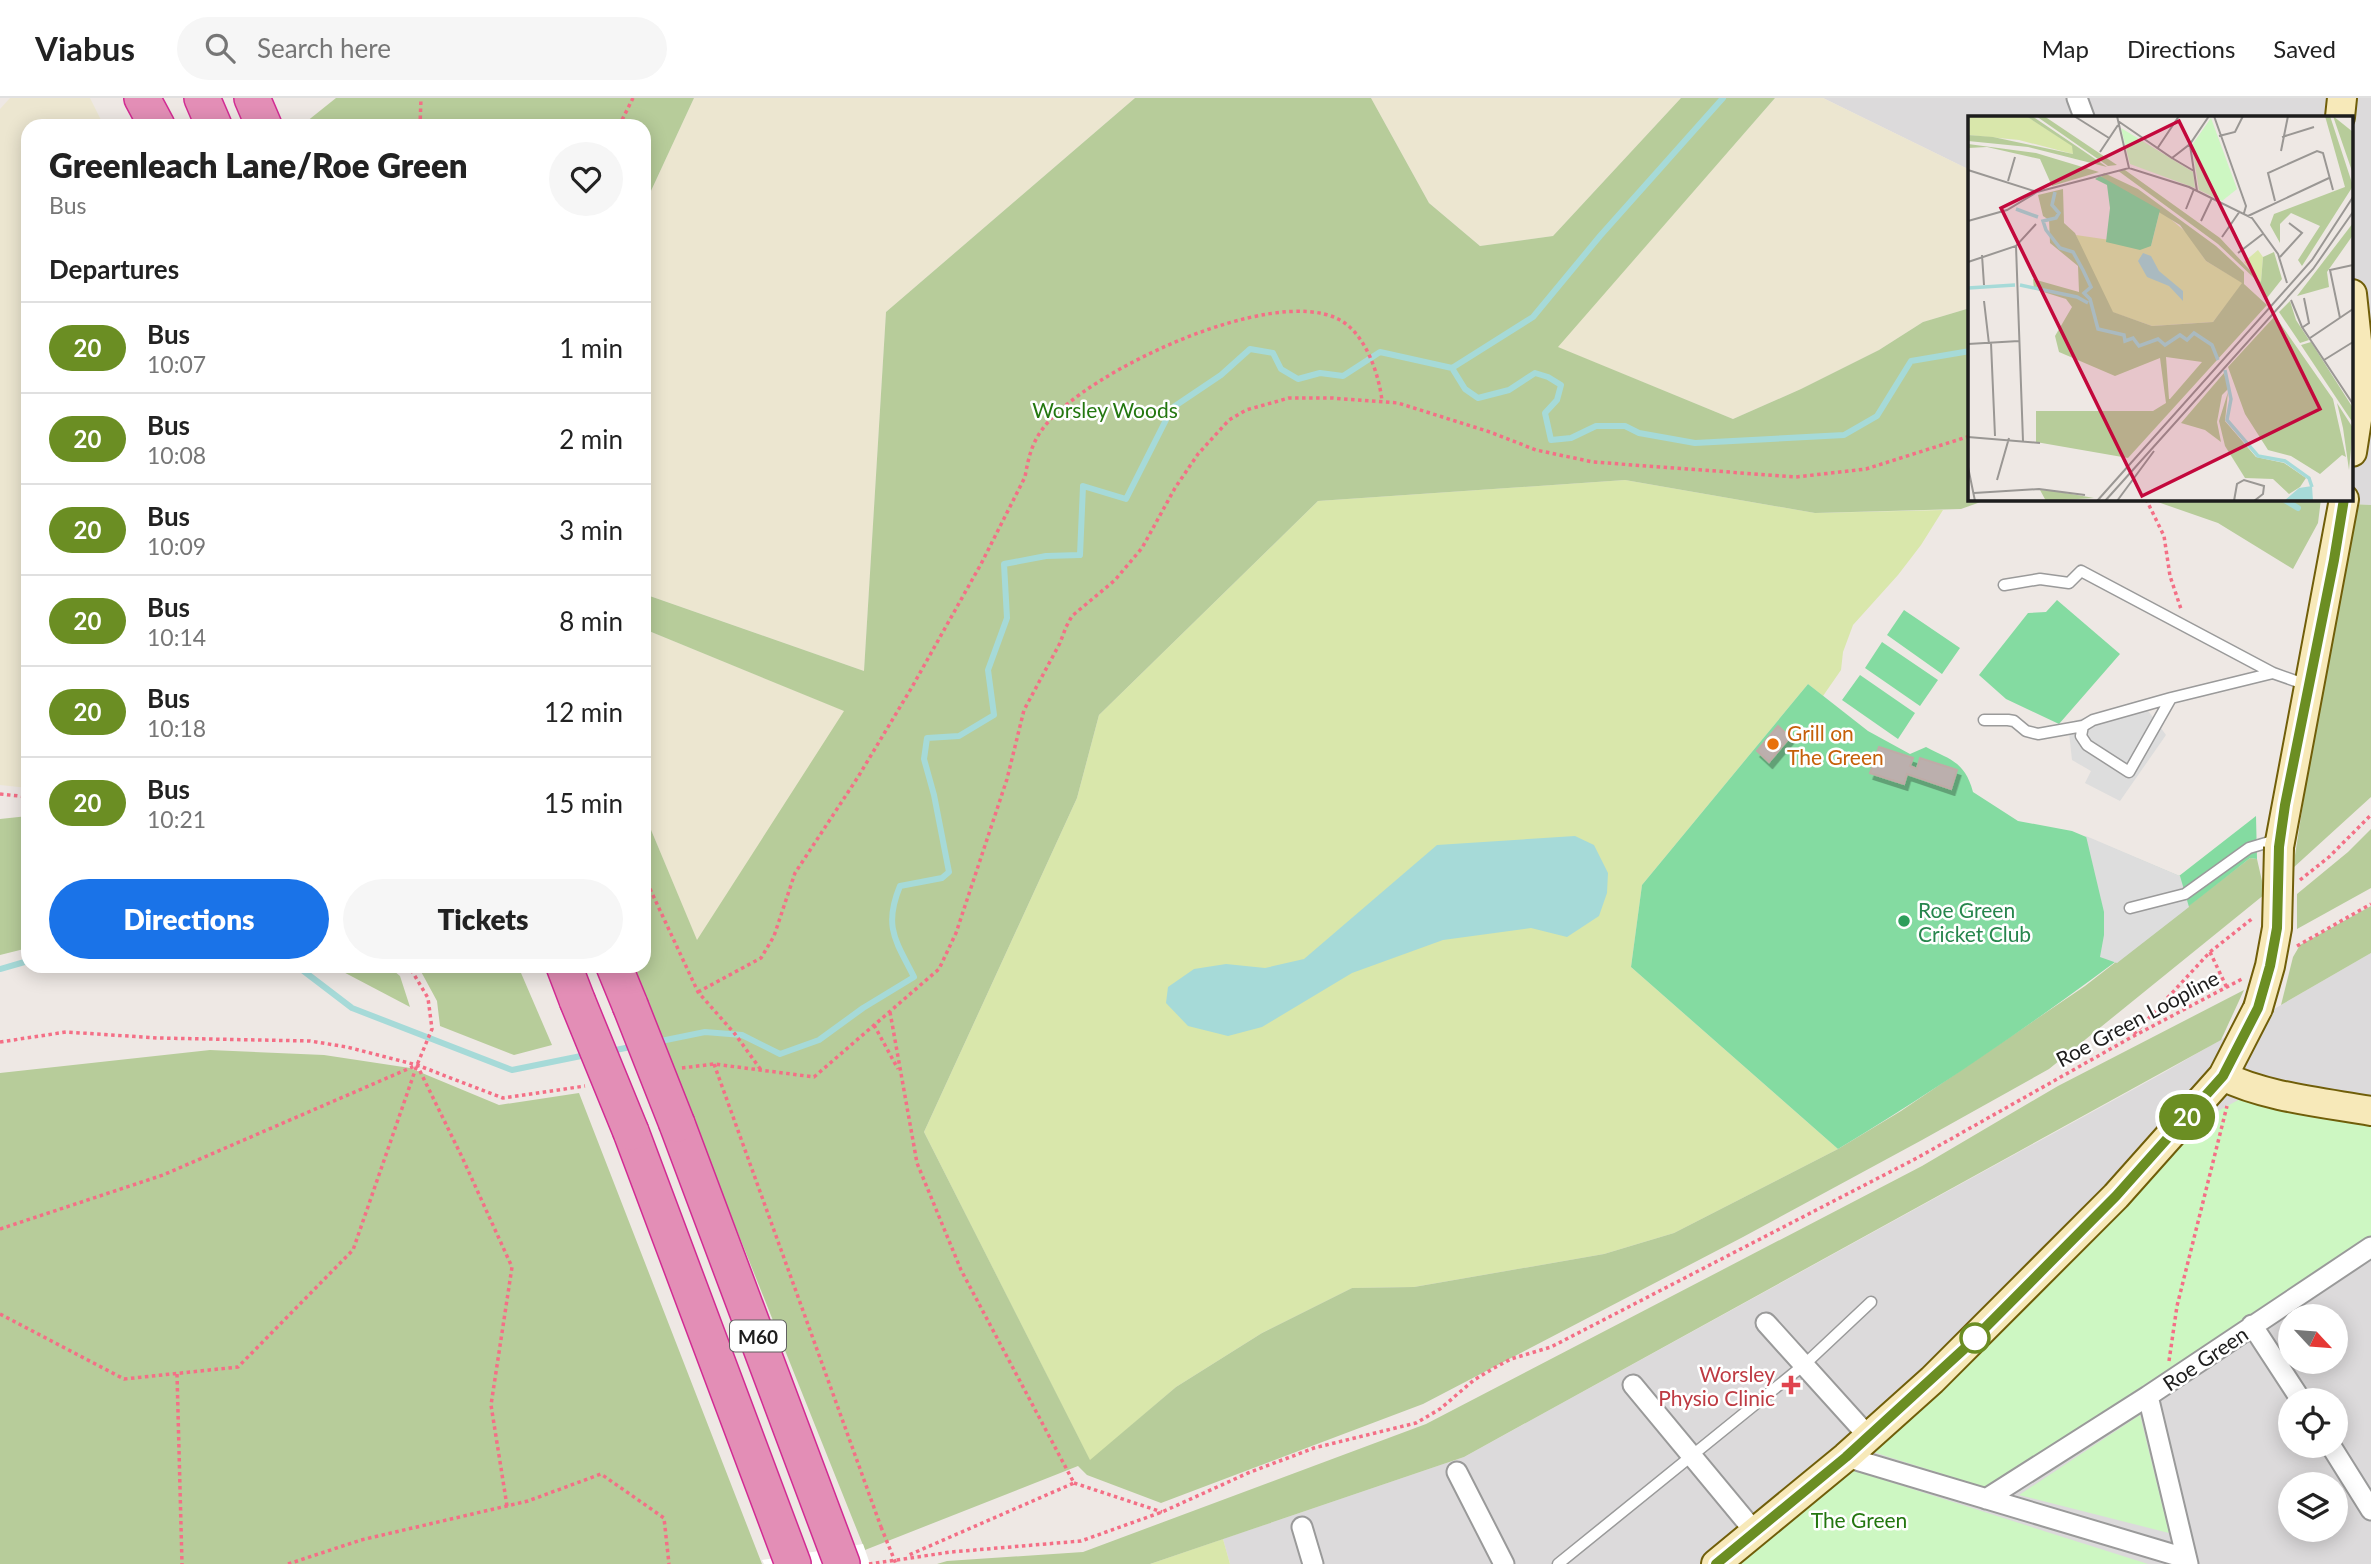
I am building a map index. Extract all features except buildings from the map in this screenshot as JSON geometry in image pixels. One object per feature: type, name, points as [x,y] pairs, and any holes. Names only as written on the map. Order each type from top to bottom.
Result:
[{"type":"highway","points":[[142,98],[153,119]]},
{"type":"highway","points":[[202,98],[211,119]]},
{"type":"highway","points":[[252,98],[261,119]]},
{"type":"highway","name":"M60","points":[[567,973],[631,1132],[791,1560]]},
{"type":"highway","name":"M60","points":[[617,973],[677,1124],[839,1556]]},
{"type":"street","points":[[2077,98],[2084,116]]},
{"type":"street","points":[[2340,116],[2342,98]]},
{"type":"street","points":[[2354,308],[2366,386],[2354,443]]},
{"type":"street","points":[[1716,1564],[1846,1457],[1932,1380],[2116,1196],[2223,1076],[2258,1008],[2270,966],[2277,928],[2279,843],[2344,500]]},
{"type":"street","points":[[2223,1076],[2234,1082],[2271,1092],[2371,1111]]},
{"type":"street","name":"Roe Green","points":[[2187,1561],[2148,1396],[2371,1247]]},
{"type":"street","points":[[1766,1322],[1869,1437]]},
{"type":"street","points":[[2252,1325],[2293,1388]]},
{"type":"street","points":[[1633,1385],[1755,1532]]},
{"type":"street","points":[[1986,1499],[2148,1396]]},
{"type":"street","points":[[1846,1457],[2187,1561]]},
{"type":"street","points":[[2339,1458],[2369,1501]]},
{"type":"street","points":[[1457,1472],[1504,1564]]},
{"type":"street","points":[[1302,1527],[1313,1564]]},
{"type":"lane","points":[[2004,585],[2040,579],[2070,583],[2081,571],[2273,673],[2308,685]]},
{"type":"lane","points":[[1984,720],[2014,721],[2026,731],[2038,734],[2083,726],[2093,720],[2171,698],[2273,673]]},
{"type":"lane","points":[[2083,726],[2081,736],[2087,745],[2129,772],[2171,698]]},
{"type":"lane","points":[[2130,908],[2185,894],[2249,848],[2279,843]]},
{"type":"lane","points":[[1558,1564],[1805,1364],[1871,1302]]},
{"type":"path","points":[[420,119],[421,98]]},
{"type":"path","points":[[622,119],[633,98]]},
{"type":"path","points":[[698,992],[761,958],[774,936],[794,873],[858,777],[936,646],[1025,477],[1029,454],[1044,427],[1074,399],[1111,373],[1150,352],[1209,329],[1264,316],[1317,313],[1341,320],[1357,337],[1370,358],[1379,381],[1382,401]]},
{"type":"path","points":[[689,1067],[714,1064],[814,1077],[939,969],[956,933],[1007,779],[1024,710],[1060,643],[1066,626],[1072,616],[1115,580],[1142,548],[1175,488],[1198,454],[1229,420],[1246,410],[1263,403],[1289,398],[1382,401],[1425,411],[1536,450],[1592,462],[1796,477],[1866,469],[1968,437]]},
{"type":"path","points":[[2146,500],[2164,536],[2170,576],[2188,629]]},
{"type":"path","points":[[0,794],[21,796]]},
{"type":"path","points":[[2297,883],[2329,857],[2371,815]]},
{"type":"path","points":[[651,891],[698,992],[735,1034],[761,1070]]},
{"type":"path","points":[[2297,946],[2371,904]]},
{"type":"path","points":[[2130,1038],[2210,952],[2254,918]]},
{"type":"path","points":[[2210,952],[2227,988]]},
{"type":"path","points":[[0,1314],[124,1379],[238,1367],[353,1250],[432,1029],[428,998],[413,973]]},
{"type":"path","name":"Roe Green Loopline","points":[[904,1557],[1081,1541],[1161,1512],[1314,1448],[1416,1423],[1440,1409],[1474,1380],[1511,1359],[1550,1347],[1917,1158],[2250,974]]},
{"type":"path","points":[[890,1012],[917,1163],[961,1270],[1074,1483]]},
{"type":"path","points":[[874,1025],[901,1074]]},
{"type":"path","points":[[0,1042],[66,1032],[158,1038],[310,1041],[347,1047],[417,1065],[503,1098],[590,1085]]},
{"type":"path","points":[[714,1064],[896,1564]]},
{"type":"path","points":[[0,1229],[163,1175],[417,1065]]},
{"type":"path","points":[[417,1065],[512,1266],[491,1405],[507,1506]]},
{"type":"path","points":[[2166,1384],[2177,1306],[2227,1110],[2223,1076]]},
{"type":"path","points":[[177,1374],[182,1564]]},
{"type":"path","points":[[288,1564],[361,1540],[528,1501],[601,1474],[664,1518],[669,1564]]},
{"type":"path","points":[[869,1564],[904,1557],[1074,1483],[1161,1512]]},
{"type":"shaded area","points":[[10,98],[90,98],[100,119],[21,119],[21,787],[0,785],[0,109]]},
{"type":"shaded area","points":[[694,98],[1135,98],[886,312],[864,671],[651,596],[651,191]]},
{"type":"shaded area","points":[[1371,98],[1681,98],[1553,236],[1480,246],[1429,203]]},
{"type":"shaded area","points":[[1775,98],[1823,98],[1968,169],[1968,309],[1923,322],[1879,350],[1733,419],[1557,347]]},
{"type":"shaded area","points":[[1823,98],[2371,98],[2371,505],[2350,504],[2350,500],[2354,500],[2354,466],[2360,409],[2354,403],[2354,116],[1968,116],[1968,169]]},
{"type":"shaded area","points":[[651,632],[845,711],[697,941],[651,830]]},
{"type":"shaded area","points":[[2140,700],[2166,735],[2120,801],[2085,783],[2091,771],[2072,760],[2068,723]]},
{"type":"shaded area","points":[[2086,836],[2180,876],[2189,907],[2117,963],[2100,957],[2104,912]]},
{"type":"shaded area","points":[[2371,953],[2371,1564],[1230,1564],[1223,1539],[1464,1457],[2163,1073]]},
{"type":"green space","points":[[336,98],[694,98],[651,191],[651,119],[310,119]]},
{"type":"green space","name":"Worsley Woods","points":[[1135,98],[1371,98],[1429,203],[1480,246],[1553,236],[1681,98],[1775,98],[1558,347],[1733,419],[1879,350],[1923,322],[1968,309],[1968,500],[1986,500],[1961,509],[1815,513],[1625,480],[1318,501],[1099,715],[1077,798],[924,1132],[1090,1460],[1176,1387],[1262,1333],[1352,1288],[1414,1287],[1604,1254],[1674,1233],[1838,1149],[1901,1111],[2085,986],[2250,858],[2257,859],[2265,894],[2049,1069],[1743,1237],[1423,1404],[1161,1503],[1087,1475],[1078,1466],[865,1550],[634,973],[651,973],[651,830],[697,940],[844,711],[651,632],[651,596],[864,671],[886,312]]},
{"type":"green space","points":[[1625,480],[1815,513],[1943,510],[1898,575],[1853,625],[1843,652],[1841,670],[1823,696],[1808,684],[1642,885],[1631,967],[1838,1149],[1674,1233],[1604,1254],[1414,1287],[1352,1288],[1262,1333],[1176,1387],[1090,1461],[924,1132],[1077,798],[1099,715],[1318,501]]},
{"type":"green space","points":[[2152,500],[2321,500],[2318,523],[2293,569],[2218,523]]},
{"type":"green space","points":[[2350,504],[2371,505],[2371,797],[2293,868]]},
{"type":"green space","points":[[2057,600],[2120,654],[2059,724],[2006,699],[1979,675],[2028,613],[2046,612]]},
{"type":"green space","points":[[1904,610],[1960,648],[1942,674],[1887,635]]},
{"type":"green space","points":[[1882,642],[1938,680],[1920,706],[1865,668]]},
{"type":"green space","points":[[1860,675],[1915,713],[1898,739],[1842,700]]},
{"type":"green space","name":"Roe Green Cricket Club","points":[[1808,684],[1868,731],[1910,754],[1926,747],[1950,759],[1966,774],[1973,792],[2018,821],[2072,831],[2179,876],[2256,816],[2257,859],[2250,858],[2100,973],[1945,1082],[1838,1149],[1631,967],[1642,885]]},
{"type":"green space","points":[[21,817],[21,950],[0,955],[0,819]]},
{"type":"green space","points":[[2371,829],[2371,888],[2297,929],[2297,894],[2348,852]]},
{"type":"green space","points":[[2371,906],[2371,953],[2281,1005],[2293,957],[2300,945]]},
{"type":"green space","points":[[345,973],[396,973],[400,976],[410,1007]]},
{"type":"green space","points":[[422,973],[521,973],[552,1045],[514,1055],[440,1026],[437,1001]]},
{"type":"green space","points":[[2244,990],[2221,1040],[1464,1457],[1150,1564],[937,1564],[947,1561],[1083,1552],[1426,1424],[1922,1166],[2058,1086]]},
{"type":"green space","points":[[210,1050],[324,1055],[410,1068],[499,1105],[579,1093],[762,1564],[0,1564],[0,1073]]},
{"type":"green space","points":[[2242,1098],[2371,1124],[2371,1236],[1987,1488],[1873,1452],[2205,1118]]},
{"type":"green space","points":[[2140,1415],[2169,1533],[2019,1495]]},
{"type":"green space","name":"The Green","points":[[1846,1468],[2148,1564],[1733,1564]]},
{"type":"green space","points":[[1223,1539],[1230,1564],[1150,1564]]},
{"type":"water","points":[[1575,836],[1594,845],[1608,873],[1607,893],[1599,916],[1567,937],[1531,928],[1443,940],[1352,973],[1262,1027],[1228,1036],[1188,1026],[1166,1003],[1168,987],[1194,969],[1226,964],[1265,968],[1304,959],[1437,845]]},
{"type":"pier","points":[[863,1544],[870,1564],[764,1564],[762,1560]]},
{"type":"waterway","points":[[1452,368],[1533,317],[1600,236],[1723,98]]},
{"type":"waterway","points":[[656,1042],[705,1032],[742,1035],[780,1054],[819,1040],[863,1008],[914,977],[894,933],[892,912],[895,900],[900,886],[942,878],[949,872],[924,759],[927,738],[959,736],[994,715],[988,670],[1007,618],[1004,564],[1046,556],[1080,555],[1083,486],[1126,499],[1172,408],[1221,375],[1250,349],[1273,353],[1281,369],[1298,379],[1320,373],[1343,376],[1380,352],[1452,368],[1465,389],[1478,398],[1509,390],[1535,373],[1561,385],[1557,400],[1545,413],[1551,440],[1571,438],[1596,426],[1625,426],[1639,433],[1695,443],[1844,435],[1877,416],[1911,361],[1968,351]]},
{"type":"waterway","points":[[2285,500],[2298,508]]},
{"type":"waterway","points":[[0,969],[21,963]]},
{"type":"waterway","points":[[306,973],[352,1008],[512,1070],[586,1055]]},
{"type":"waterway","points":[[611,1051],[635,1046]]},
{"type":"bus line","name":"20","points":[[1716,1564],[1846,1457],[1964,1349],[2116,1196],[2223,1076],[2258,1008],[2270,966],[2277,928],[2279,847],[2285,805],[2344,500]]},
{"type":"place","name":"Grill on The Green","points":[[1773,744]]},
{"type":"place","name":"Roe Green Cricket Club","points":[[1904,921]]},
{"type":"place","name":"Worsley Physio Clinic","points":[[1791,1385]]}]
